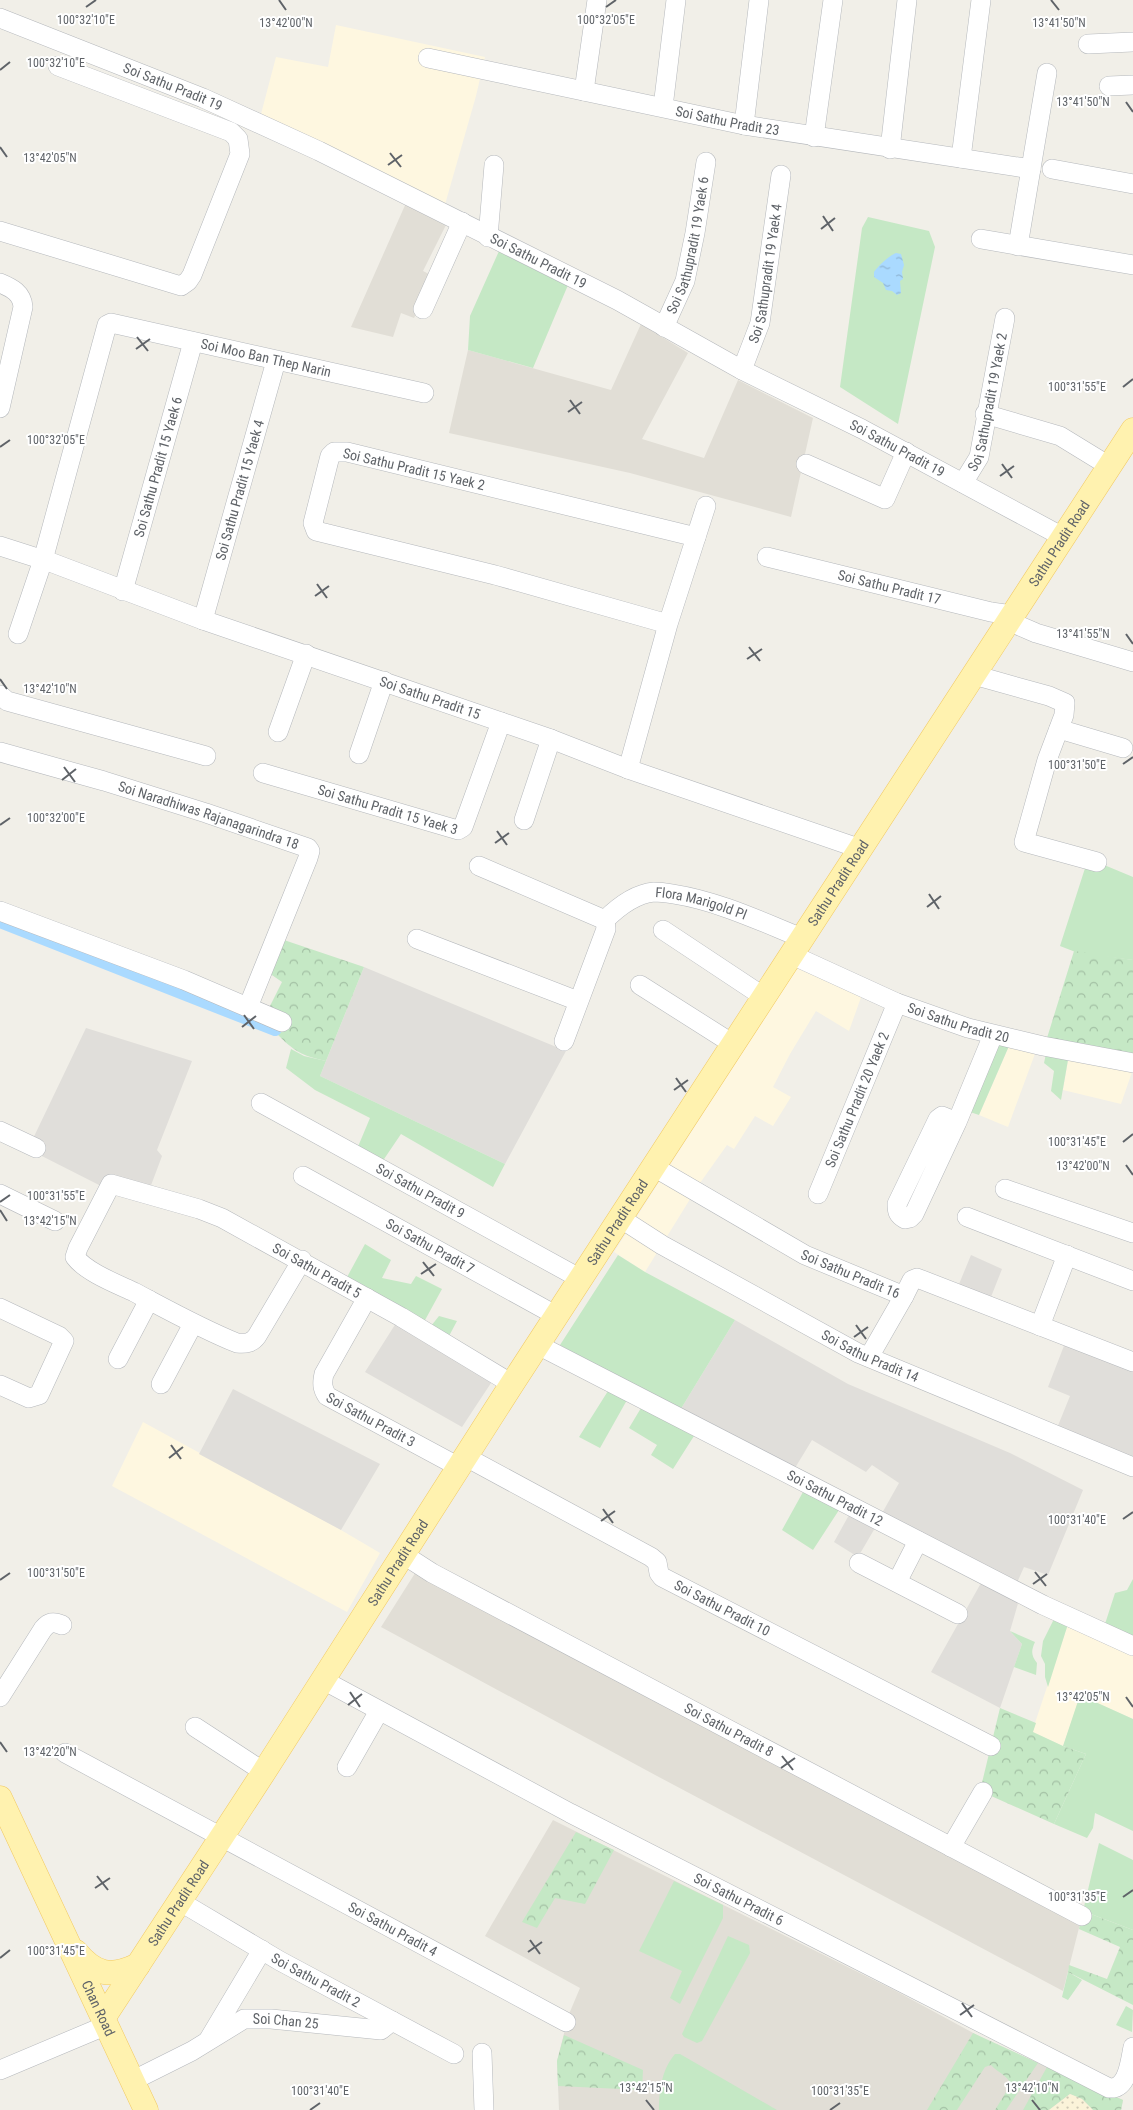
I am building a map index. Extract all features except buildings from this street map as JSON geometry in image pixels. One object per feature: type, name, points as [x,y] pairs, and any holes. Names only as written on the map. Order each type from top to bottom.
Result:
[{"type":"main road","name":"Sathu Pradit Road","points":[[106,2021],[138,1965],[324,1680],[512,1384],[1133,430]]},
{"type":"main road","name":"Chan Road","points":[[0,1798],[146,2110]]},
{"type":"main road","points":[[70,1946],[92,1968],[105,1972],[124,1972],[138,1965]]},
{"type":"street","points":[[584,92],[597,0]]},
{"type":"street","points":[[663,107],[676,0]]},
{"type":"street","points":[[744,125],[759,0]]},
{"type":"street","points":[[814,137],[833,0]]},
{"type":"street","points":[[890,148],[907,0]]},
{"type":"street","points":[[960,158],[981,0]]},
{"type":"street","name":"Soi Sathu Pradit 19","points":[[0,18],[240,114],[319,151],[617,300],[742,370],[906,452],[1063,536]]},
{"type":"street","points":[[1088,44],[1133,42]]},
{"type":"street","points":[[75,73],[83,51]]},
{"type":"street","name":"Soi Sathu Pradit 23","points":[[428,58],[744,125],[1031,169]]},
{"type":"street","points":[[0,230],[174,286],[181,286],[192,275],[240,154],[238,138],[231,132],[58,66]]},
{"type":"street","points":[[1018,246],[1047,73]]},
{"type":"street","points":[[1109,86],[1133,85]]},
{"type":"street","name":"Soi Sathupradit 19 Yaek 6","points":[[664,327],[685,281],[706,162]]},
{"type":"street","points":[[488,237],[494,166]]},
{"type":"street","points":[[1052,168],[1133,184]]},
{"type":"street","name":"Soi Sathupradit 19 Yaek 4","points":[[742,370],[760,323],[780,175]]},
{"type":"street","points":[[423,309],[462,222]]},
{"type":"street","points":[[981,239],[1133,265]]},
{"type":"street","points":[[0,283],[11,287],[18,293],[23,307],[0,408]]},
{"type":"street","name":"Soi Sathupradit 19 Yaek 2","points":[[963,483],[978,457],[1005,318]]},
{"type":"street","name":"Soi Moo Ban Thep Narin","points":[[43,560],[107,325],[111,323],[424,393]]},
{"type":"street","name":"Soi Sathu Pradit 15 Yaek 6","points":[[123,591],[193,342]]},
{"type":"street","name":"Soi Sathu Pradit 15 Yaek 4","points":[[203,620],[276,361]]},
{"type":"street","points":[[985,414],[1060,436],[1109,466]]},
{"type":"street","name":"Soi Sathu Pradit 15 Yaek 2","points":[[668,624],[495,575],[316,531],[313,522],[330,456],[334,452],[347,452],[696,537]]},
{"type":"street","points":[[806,464],[884,499],[906,452]]},
{"type":"street","points":[[628,769],[668,624],[706,506]]},
{"type":"street","name":"Soi Sathu Pradit 15","points":[[0,546],[43,560],[203,620],[552,739],[628,769],[861,849]]},
{"type":"street","name":"Soi Sathu Pradit 17","points":[[767,557],[991,612],[1010,618],[1036,632],[1133,662]]},
{"type":"street","points":[[18,634],[43,560]]},
{"type":"street","points":[[278,732],[306,654]]},
{"type":"street","points":[[974,674],[1049,696],[1065,703],[1064,715],[1047,760],[1024,842],[1097,862]]},
{"type":"street","points":[[359,754],[384,681]]},
{"type":"street","points":[[0,695],[7,701],[206,756]]},
{"type":"street","name":"Soi Sathu Pradit 15 Yaek 3","points":[[262,773],[458,830],[463,827],[501,722]]},
{"type":"street","points":[[1059,729],[1123,748]]},
{"type":"street","points":[[524,820],[552,739]]},
{"type":"street","name":"Soi Naradhiwas Rajanagarindra 18","points":[[0,752],[104,780],[308,848],[310,852],[308,858],[248,1008]]},
{"type":"street","points":[[479,866],[605,920],[606,929],[564,1041]]},
{"type":"street","name":"Flora Marigold Pl","points":[[605,920],[627,902],[638,896],[654,892],[699,898],[797,946]]},
{"type":"street","points":[[0,911],[184,980],[282,1022]]},
{"type":"street","points":[[663,930],[764,997]]},
{"type":"street","points":[[418,939],[578,1001]]},
{"type":"street","name":"Soi Sathu Pradit 20","points":[[797,946],[897,1003],[941,1019],[993,1035],[1133,1064]]},
{"type":"street","points":[[640,985],[734,1044]]},
{"type":"street","name":"Soi Sathu Pradit 20 Yaek 2","points":[[818,1194],[897,1003]]},
{"type":"street","points":[[957,1122],[942,1116],[938,1120],[897,1204],[897,1211],[905,1219],[910,1218],[914,1214],[957,1122],[993,1035]]},
{"type":"street","name":"Soi Sathu Pradit 9","points":[[261,1103],[580,1279]]},
{"type":"street","points":[[0,1131],[36,1148]]},
{"type":"street","name":"Soi Sathu Pradit 16","points":[[654,1166],[805,1255],[904,1296],[912,1280],[917,1278],[1133,1362]]},
{"type":"street","name":"Soi Sathu Pradit 7","points":[[303,1176],[557,1316]]},
{"type":"street","name":"Soi Sathu Pradit 5","points":[[150,1300],[106,1278],[79,1262],[75,1257],[111,1184],[213,1213],[302,1260],[512,1384]]},
{"type":"street","points":[[1005,1189],[1133,1233]]},
{"type":"street","points":[[0,1194],[55,1221]]},
{"type":"street","points":[[968,1217],[1133,1281]]},
{"type":"street","name":"Soi Sathu Pradit 14","points":[[620,1218],[662,1245],[869,1358],[1133,1467]]},
{"type":"street","points":[[1040,1326],[1067,1255]]},
{"type":"street","points":[[118,1359],[150,1300],[193,1324],[237,1344],[244,1344],[254,1340],[302,1260]]},
{"type":"street","points":[[869,1358],[904,1296]]},
{"type":"street","name":"Soi Sathu Pradit 3","points":[[367,1298],[324,1374],[322,1383],[324,1391],[327,1396],[463,1462]]},
{"type":"street","points":[[0,1308],[59,1336],[64,1341],[39,1395],[29,1398],[0,1385]]},
{"type":"street","points":[[161,1384],[193,1324]]},
{"type":"street","name":"Soi Sathu Pradit 12","points":[[538,1345],[1043,1605],[1133,1646]]},
{"type":"street","name":"Soi Sathu Pradit 10","points":[[463,1462],[651,1558],[657,1562],[659,1573],[662,1577],[991,1746]]},
{"type":"street","points":[[897,1582],[918,1540]]},
{"type":"street","name":"Soi Sathu Pradit 8","points":[[404,1555],[432,1573],[1082,1916]]},
{"type":"street","points":[[859,1563],[958,1614]]},
{"type":"street","points":[[0,1697],[48,1623],[54,1622],[62,1625]]},
{"type":"street","name":"Soi Sathu Pradit 6","points":[[324,1680],[579,1817],[1109,2088],[1116,2089],[1121,2085],[1133,2047]]},
{"type":"street","points":[[347,1767],[379,1711]]},
{"type":"street","points":[[195,1727],[264,1772]]},
{"type":"street","name":"Soi Sathu Pradit 4","points":[[64,1753],[566,2022]]},
{"type":"street","points":[[951,1847],[983,1792]]},
{"type":"street","name":"Soi Sathu Pradit 2","points":[[179,1901],[262,1950],[454,2054]]},
{"type":"street","points":[[208,2041],[262,1950]]},
{"type":"street","name":"Soi Chan 25","points":[[132,2081],[208,2041],[244,2019],[271,2018],[381,2030],[392,2021]]},
{"type":"street","points":[[0,2070],[106,2021]]},
{"type":"street","points":[[482,2053],[484,2110]]},
{"type":"shaded area","points":[[336,25],[485,57],[476,96],[444,208],[261,114],[276,57],[328,67]]},
{"type":"shaded area","points":[[406,203],[446,225],[423,271],[435,277],[414,318],[401,313],[393,337],[351,327]]},
{"type":"shaded area","points":[[641,324],[688,353],[642,439],[704,458],[738,380],[813,418],[791,517],[630,473],[449,433],[468,350],[611,390]]},
{"type":"shaded area","points":[[799,964],[864,989],[849,1031],[816,1011],[773,1087],[791,1097],[773,1126],[755,1116],[734,1149],[727,1145],[700,1183],[645,1272],[614,1252]]},
{"type":"shaded area","points":[[364,967],[566,1051],[505,1164],[320,1076]]},
{"type":"shaded area","points":[[86,1028],[192,1061],[157,1150],[162,1156],[150,1188],[103,1187],[28,1149]]},
{"type":"shaded area","points":[[1009,1046],[1036,1051],[1008,1127],[979,1115]]},
{"type":"shaded area","points":[[1068,1060],[1132,1072],[1121,1104],[1063,1090]]},
{"type":"shaded area","points":[[971,1255],[1002,1269],[989,1302],[957,1289]]},
{"type":"shaded area","points":[[398,1320],[491,1376],[491,1383],[462,1427],[365,1372]]},
{"type":"shaded area","points":[[735,1320],[848,1384],[1010,1453],[1083,1490],[1048,1575],[1024,1567],[1016,1585],[881,1515],[899,1483],[872,1465],[866,1472],[812,1440],[795,1468],[679,1412]]},
{"type":"shaded area","points":[[1067,1338],[1133,1367],[1133,1466],[1055,1433],[1070,1396],[1048,1387]]},
{"type":"shaded area","points":[[233,1389],[380,1464],[341,1530],[199,1454]]},
{"type":"shaded area","points":[[143,1422],[380,1553],[347,1612],[112,1486]]},
{"type":"shaded area","points":[[849,1515],[875,1528],[858,1557],[834,1542]]},
{"type":"shaded area","points":[[417,1570],[1081,1920],[1063,1991],[381,1627]]},
{"type":"shaded area","points":[[981,1583],[1019,1600],[1010,1631],[1022,1644],[1000,1708],[931,1672]]},
{"type":"shaded area","points":[[1068,1624],[1133,1654],[1133,1719],[1081,1696],[1063,1746],[1032,1732]]},
{"type":"shaded area","points":[[553,1820],[894,1990],[988,2041],[1123,2100],[1121,2110],[559,2110],[557,2061],[569,2014],[580,1988],[485,1936]]},
{"type":"green space","points":[[868,217],[929,231],[935,247],[898,424],[840,387],[862,228]]},
{"type":"green space","points":[[499,251],[568,285],[533,368],[468,350],[470,316]]},
{"type":"green space","points":[[1087,862],[1097,862],[1133,877],[1133,960],[1078,953],[1060,946]]},
{"type":"green space","points":[[281,939],[364,967],[326,1061],[299,1052],[288,1045],[277,1034],[285,1017],[269,1008],[282,982],[269,973]]},
{"type":"green space","points":[[1074,951],[1133,960],[1133,1056],[1047,1038]]},
{"type":"green space","points":[[995,1042],[1009,1046],[979,1115],[967,1111]]},
{"type":"green space","points":[[291,1049],[304,1056],[326,1061],[320,1076],[505,1164],[493,1187],[401,1134],[380,1165],[357,1149],[370,1118],[315,1090],[286,1068]]},
{"type":"green space","points":[[1046,1054],[1068,1060],[1061,1100],[1051,1091],[1054,1071],[1044,1063]]},
{"type":"green space","points":[[365,1244],[391,1260],[382,1278],[411,1284],[416,1276],[442,1289],[424,1322],[346,1279]]},
{"type":"green space","points":[[618,1255],[645,1272],[735,1320],[679,1412],[560,1345]]},
{"type":"green space","points":[[439,1316],[457,1321],[449,1336],[431,1326]]},
{"type":"green space","points":[[608,1391],[627,1400],[600,1448],[579,1437]]},
{"type":"green space","points":[[641,1408],[694,1436],[673,1469],[651,1455],[657,1445],[629,1428]]},
{"type":"green space","points":[[803,1492],[839,1510],[813,1550],[782,1530]]},
{"type":"green space","points":[[1133,1579],[1133,1637],[1105,1624],[1115,1593],[1127,1590]]},
{"type":"green space","points":[[1055,1617],[1068,1624],[1048,1687],[1045,1677],[1045,1664],[1041,1656],[1043,1641]]},
{"type":"green space","points":[[1010,1631],[1035,1642],[1032,1653],[1037,1663],[1036,1675],[1014,1667],[1022,1644]]},
{"type":"green space","points":[[1080,1695],[1133,1719],[1133,1831],[1095,1813],[1093,1828],[1087,1838],[1054,1824],[1086,1754],[1063,1746]]},
{"type":"green space","points":[[1000,1708],[1036,1723],[1033,1732],[1086,1754],[1054,1824],[980,1791]]},
{"type":"green space","points":[[576,1832],[614,1850],[585,1904],[555,1898],[537,1928],[522,1922]]},
{"type":"green space","points":[[1099,1843],[1133,1860],[1133,1930],[1083,1911]]},
{"type":"green space","points":[[674,1881],[723,1905],[723,1918],[680,2004],[670,1998],[682,1971],[639,1951]]},
{"type":"green space","points":[[1083,1911],[1133,1930],[1133,2005],[1068,1972],[1069,1965],[1107,1979],[1120,1947],[1079,1929]]},
{"type":"green space","points":[[728,1936],[749,1945],[750,1953],[702,2041],[697,2043],[684,2037],[682,2034]]},
{"type":"green space","points":[[1068,1972],[1082,1980],[1068,2000],[1062,1997]]},
{"type":"green space","points":[[1126,2006],[1133,2010],[1132,2032],[1116,2025]]},
{"type":"green space","points":[[973,2033],[1038,2063],[1006,2110],[995,2110],[1011,2084],[1007,2078],[991,2065],[985,2067],[957,2110],[927,2110]]},
{"type":"green space","points":[[564,2035],[643,2070],[642,2090],[558,2086],[557,2061]]},
{"type":"green space","points":[[675,2054],[680,2054],[777,2110],[659,2110],[664,2073]]},
{"type":"green space","points":[[1047,2067],[1123,2100],[1121,2110],[1093,2110],[1082,2099],[1070,2094],[1049,2110],[1023,2110]]},
{"type":"sand","points":[[1070,2094],[1082,2099],[1093,2110],[1049,2110]]},
{"type":"water","points":[[896,253],[901,254],[904,265],[903,279],[900,281],[901,293],[897,295],[892,291],[886,290],[883,283],[874,277],[874,272],[878,267],[887,258]]},
{"type":"waterway","points":[[0,921],[275,1029]]}]
